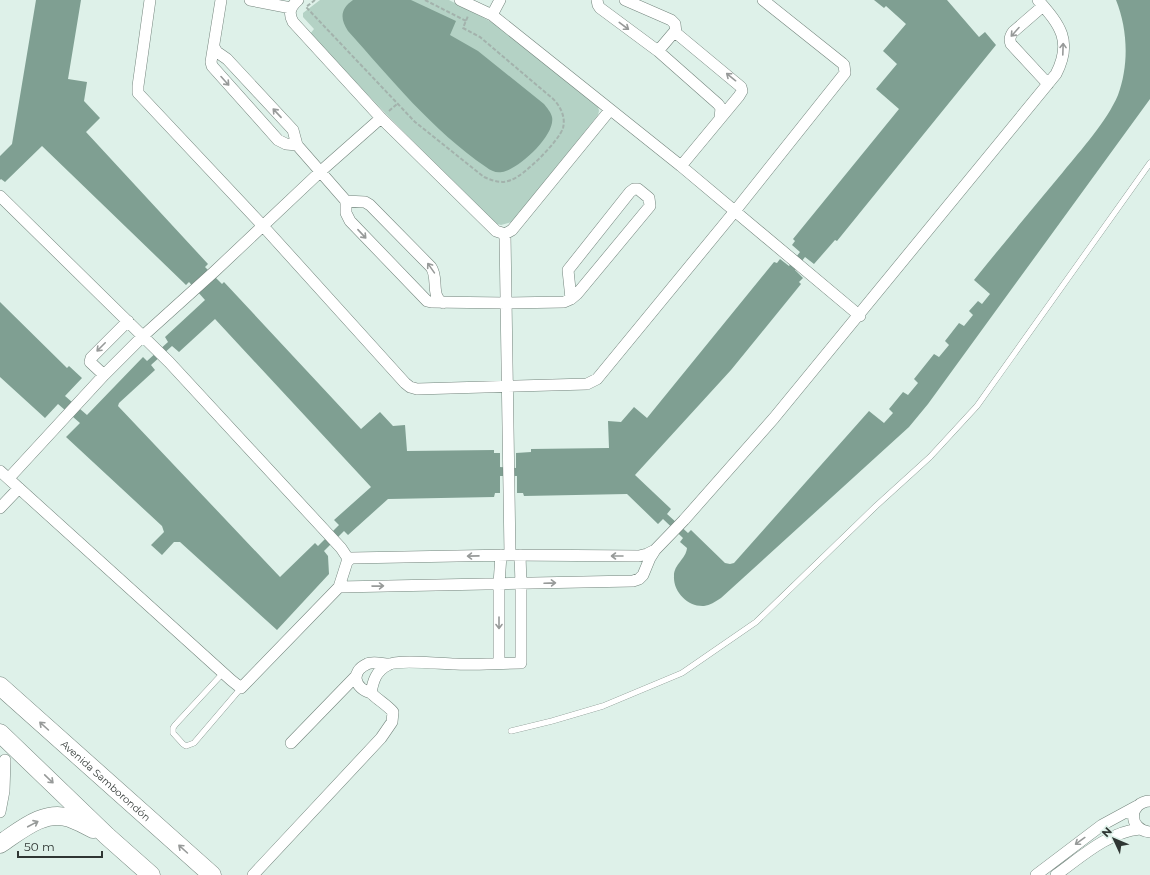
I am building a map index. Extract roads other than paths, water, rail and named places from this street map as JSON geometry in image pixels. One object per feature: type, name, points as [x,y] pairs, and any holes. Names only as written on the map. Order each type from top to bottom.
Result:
[{"type":"highway","name":"Avenida Samborondón","points":[[0,686],[212,875]]},
{"type":"highway","points":[[6,738],[107,836],[150,875]]},
{"type":"highway","points":[[0,844],[35,822],[52,816],[70,818],[107,836]]},
{"type":"street","points":[[150,0],[138,93],[263,226],[405,383],[410,387],[417,389],[586,384],[597,379],[735,211],[845,73],[844,65],[842,63],[763,0]]},
{"type":"street","points":[[221,0],[211,62],[214,70],[278,140],[286,144],[297,145]]},
{"type":"street","points":[[250,0],[294,4],[290,13],[293,22],[381,118],[496,231],[505,234],[512,230],[610,110]]},
{"type":"street","points":[[460,0],[492,16],[681,166],[860,316]]},
{"type":"street","points":[[492,16],[500,0]]},
{"type":"street","points":[[597,0],[600,8],[658,51],[718,104],[721,108],[720,118]]},
{"type":"street","points":[[625,0],[671,20],[675,24],[675,31],[658,51]]},
{"type":"street","points":[[339,587],[521,584],[633,581],[639,579],[643,575],[655,550],[684,520],[774,418],[860,316],[1048,84],[1056,74],[1064,53],[1064,44],[1059,25],[1051,13],[1041,3],[1013,32],[1010,41],[1011,44],[1048,84]]},
{"type":"street","points":[[675,31],[741,87],[742,91],[740,96],[681,166]]},
{"type":"street","points":[[214,47],[217,52],[227,58],[293,130],[297,145],[346,200],[347,218],[422,298],[431,302],[564,302],[571,299],[577,294],[650,206],[649,198],[638,189],[634,189],[630,192],[568,270],[571,299]]},
{"type":"street","points":[[9,478],[104,375],[143,336],[215,271],[321,171],[381,118]]},
{"type":"street","points":[[0,196],[128,320],[169,362],[324,530],[344,552],[349,560]]},
{"type":"street","points":[[346,200],[365,202],[370,205],[431,267],[436,276],[436,295],[442,303]]},
{"type":"street","points":[[291,743],[356,676],[360,668],[368,663],[521,663],[521,584],[510,555],[505,234]]},
{"type":"street","points":[[104,375],[90,362],[91,358],[128,320]]},
{"type":"street","points":[[0,470],[241,688],[339,587],[349,560]]},
{"type":"street","points":[[0,508],[19,488]]},
{"type":"street","points":[[349,560],[355,558],[510,555],[639,556],[655,550]]},
{"type":"street","points":[[499,664],[499,584],[510,555]]},
{"type":"street","points":[[371,693],[374,679],[379,670],[389,664]]},
{"type":"street","points":[[253,875],[381,738],[392,722],[393,712],[388,706],[371,693],[363,690],[357,685],[356,676]]},
{"type":"street","points":[[0,812],[4,791],[3,762],[6,738]]},
{"type":"street","points":[[1146,801],[1133,816],[1136,825],[1146,831]]},
{"type":"street","points":[[1036,875],[1102,825],[1146,801]]},
{"type":"street","points":[[1056,875],[1100,843],[1113,836],[1124,832],[1146,831]]},
{"type":"lane","points":[[511,731],[603,706],[682,673],[756,622],[876,506],[930,457],[978,406],[1150,163]]},
{"type":"lane","points":[[223,673],[175,724],[173,733],[182,744],[186,746],[194,743],[241,688]]}]
